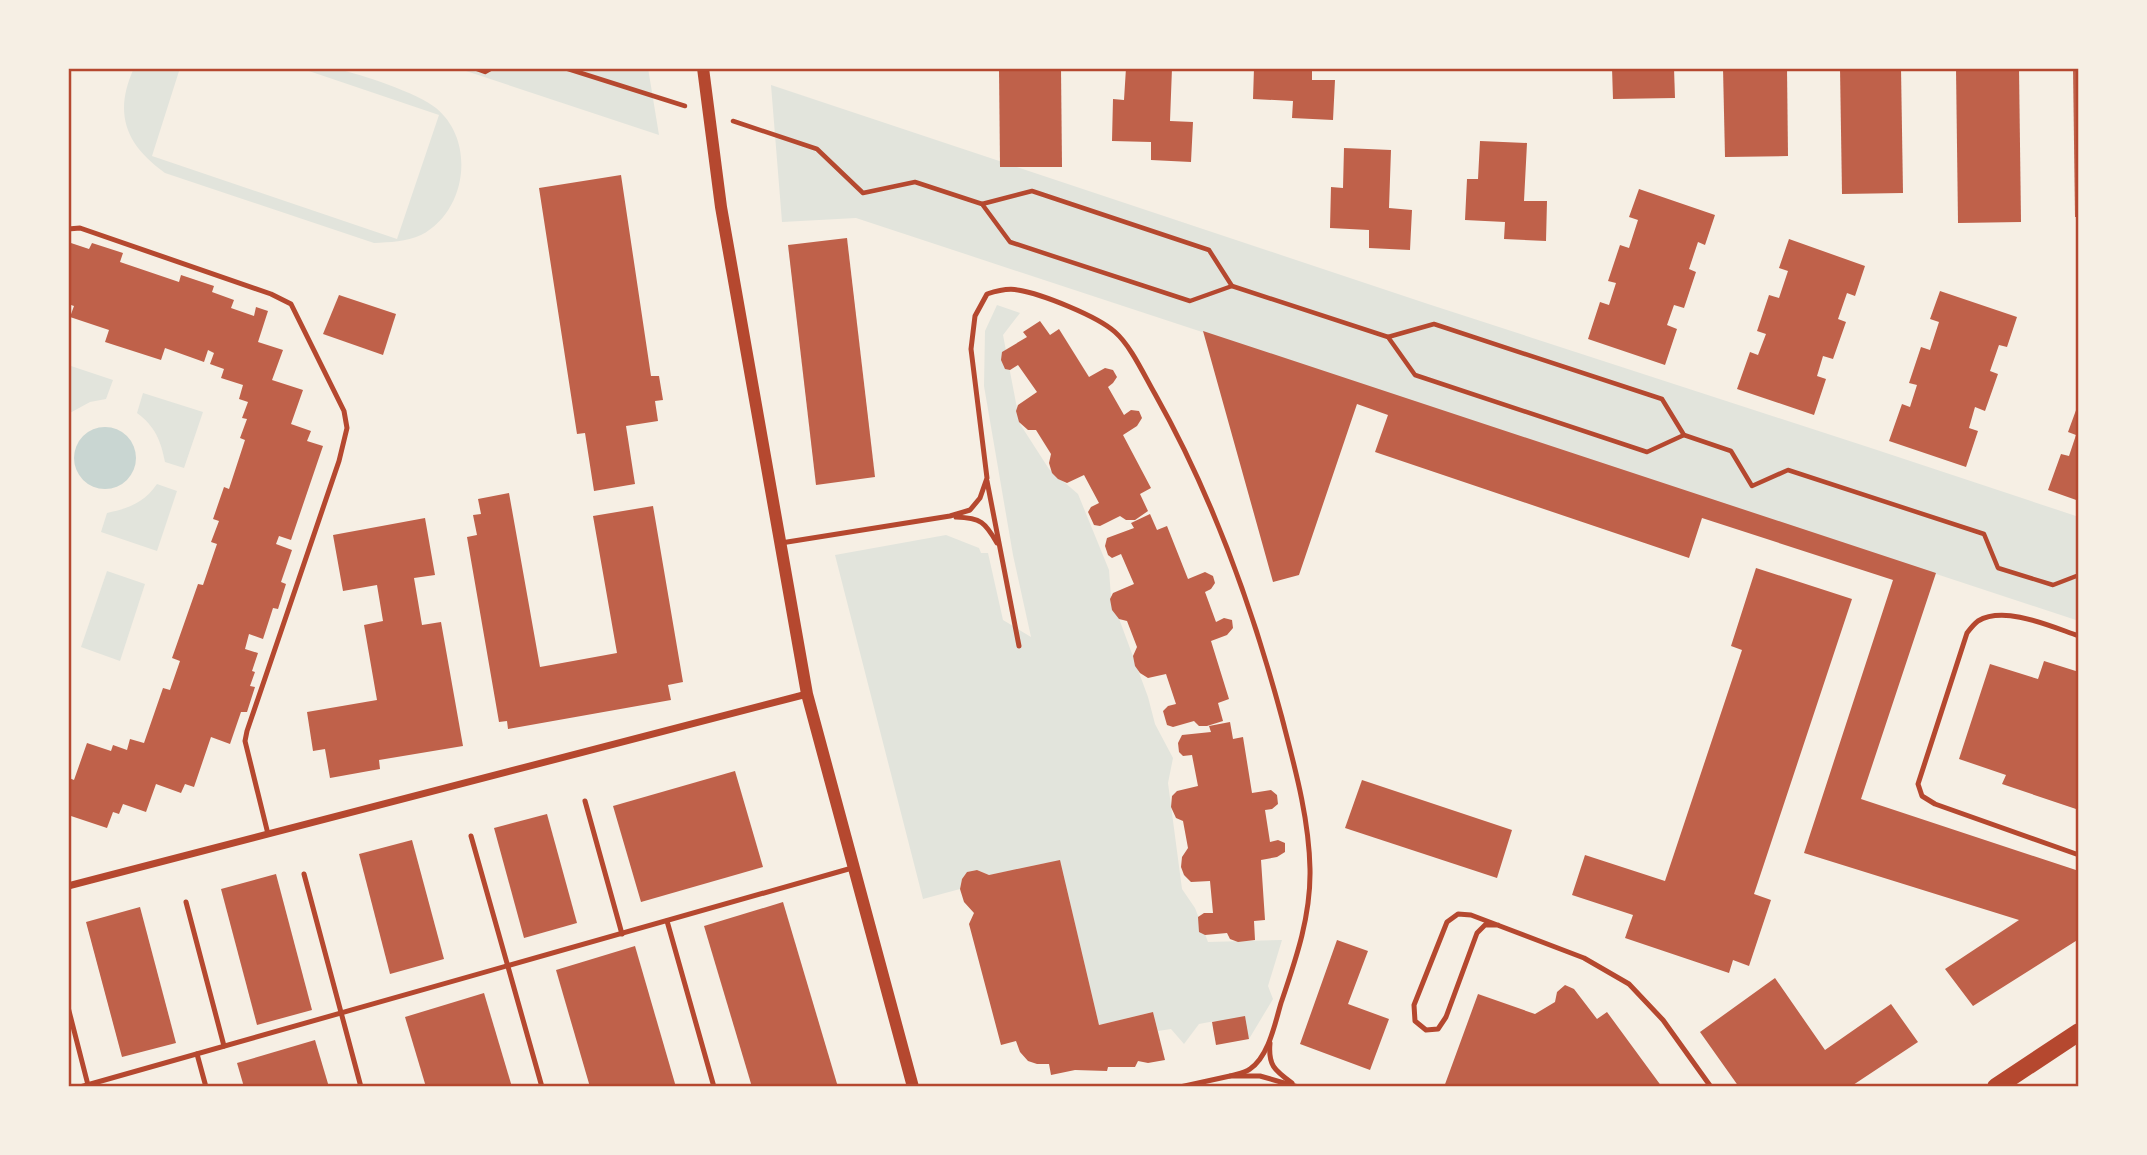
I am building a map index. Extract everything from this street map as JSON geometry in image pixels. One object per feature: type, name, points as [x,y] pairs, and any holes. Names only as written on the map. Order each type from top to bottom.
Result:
[{"type":"main road","points":[[1996,1087],[2079,1032]]},
{"type":"street","points":[[703,68],[721,207],[807,694],[913,1087]]},
{"type":"street","points":[[68,886],[807,694]]},
{"type":"lane","points":[[68,229],[80,228],[271,294],[291,304],[344,411],[347,428],[339,461],[245,741],[268,835]]},
{"type":"lane","points":[[1019,646],[986,478],[971,349],[975,316],[987,294],[1016,289],[1096,318],[1116,332],[1137,362],[1175,430],[1222,536],[1251,611],[1294,763],[1307,824],[1310,870],[1308,906],[1302,938],[1263,1054],[1250,1069],[1180,1087]]},
{"type":"lane","points":[[780,544],[950,516],[970,510],[980,498],[986,478]]},
{"type":"lane","points":[[950,516],[970,517],[983,522],[1000,548]]},
{"type":"lane","points":[[2079,636],[2022,617],[1997,616],[1979,621],[1967,633],[1918,784],[1922,796],[1935,804],[2079,855]]},
{"type":"lane","points":[[585,801],[622,934]]},
{"type":"lane","points":[[471,836],[542,1087]]},
{"type":"lane","points":[[80,1087],[854,867]]},
{"type":"lane","points":[[304,874],[361,1087]]},
{"type":"lane","points":[[186,902],[225,1046]]},
{"type":"lane","points":[[1498,925],[1485,925],[1477,933],[1446,1017],[1438,1029],[1426,1030],[1415,1021],[1414,1005],[1433,954],[1447,922],[1458,915],[1471,915],[1498,925],[1584,958],[1629,984],[1663,1020],[1711,1087]]},
{"type":"lane","points":[[667,921],[715,1087]]},
{"type":"lane","points":[[68,1007],[88,1085]]},
{"type":"lane","points":[[1270,1036],[1269,1058],[1276,1071],[1297,1086]]},
{"type":"lane","points":[[197,1054],[206,1087]]},
{"type":"lane","points":[[1230,1076],[1260,1076],[1297,1086]]},
{"type":"path","points":[[474,68],[485,72],[492,68]]},
{"type":"path","points":[[817,149],[863,194],[915,181],[982,204],[1031,191],[1209,250],[1232,286]]},
{"type":"path","points":[[982,204],[1010,242],[1190,301],[1232,286],[1388,338],[1434,324],[1661,399],[1684,435],[1731,451],[1752,486],[1788,470],[1983,534],[1998,568],[2053,585],[2079,575]]},
{"type":"path","points":[[1388,338],[1415,375],[1647,452],[1684,435]]},
{"type":"shaded area","points":[[134,68],[180,68],[152,156],[397,239],[439,115],[300,68],[332,68],[388,85],[428,102],[449,122],[457,138],[461,156],[457,193],[436,224],[421,235],[374,243],[165,173],[141,151],[127,127],[124,100]]},
{"type":"shaded area","points":[[457,68],[648,68],[659,135]]},
{"type":"shaded area","points":[[771,85],[2079,517],[2079,621],[856,218],[782,222]]},
{"type":"shaded area","points":[[997,305],[1020,313],[1003,335],[1020,424],[1049,469],[1078,494],[1109,570],[1111,597],[1148,697],[1155,724],[1173,758],[1168,783],[1182,889],[1195,908],[1208,942],[1282,940],[1268,986],[1273,999],[1249,1039],[1247,1030],[1215,1021],[1199,1024],[1184,1044],[1171,1029],[1158,1031],[1153,1012],[1099,1025],[1063,873],[1046,863],[989,875],[977,870],[967,872],[960,889],[923,899],[835,555],[946,535],[979,548],[981,553],[988,553],[1003,620],[1031,637],[1013,555],[984,386],[985,331]]},
{"type":"shaded area","points":[[68,365],[113,380],[106,399],[90,402],[68,414]]},
{"type":"shaded area","points":[[143,393],[203,412],[184,468],[165,462],[156,434],[137,413]]},
{"type":"shaded area","points":[[99,427],[111,427],[127,436],[134,446],[134,470],[127,480],[111,489],[99,489],[88,484],[79,475],[74,464],[74,452],[79,441],[88,432]]},
{"type":"shaded area","points":[[157,484],[177,491],[157,551],[101,532],[107,513],[135,504],[147,496]]},
{"type":"shaded area","points":[[107,571],[145,584],[120,661],[81,647]]},
{"type":"building","points":[[999,68],[1061,68],[1062,167],[1000,167]]},
{"type":"building","points":[[1126,68],[1172,68],[1170,121],[1193,122],[1191,162],[1151,160],[1151,142],[1112,141],[1113,99],[1124,100]]},
{"type":"building","points":[[1254,68],[1312,68],[1312,80],[1335,80],[1333,120],[1292,118],[1293,101],[1253,99]]},
{"type":"building","points":[[1612,68],[1674,68],[1675,98],[1613,99]]},
{"type":"building","points":[[1723,68],[1787,68],[1788,156],[1725,157]]},
{"type":"building","points":[[1840,68],[1901,68],[1903,193],[1842,194]]},
{"type":"building","points":[[1956,68],[2019,68],[2021,222],[1958,223]]},
{"type":"building","points":[[2073,68],[2079,68],[2079,217],[2075,217]]},
{"type":"building","points":[[1480,141],[1527,143],[1524,201],[1547,201],[1546,241],[1504,239],[1505,222],[1465,220],[1467,179],[1478,179]]},
{"type":"building","points":[[1344,148],[1391,150],[1389,208],[1412,210],[1410,250],[1369,248],[1369,230],[1330,228],[1331,187],[1343,188]]},
{"type":"building","points":[[621,175],[651,376],[659,376],[663,400],[655,401],[658,421],[626,426],[635,484],[594,491],[585,433],[577,434],[539,188]]},
{"type":"building","points":[[1639,189],[1715,215],[1705,245],[1698,242],[1689,269],[1696,272],[1684,308],[1674,305],[1667,325],[1677,329],[1665,365],[1588,339],[1600,302],[1609,305],[1616,283],[1608,281],[1620,245],[1629,248],[1638,220],[1629,217]]},
{"type":"building","points":[[847,238],[875,477],[816,485],[788,245]]},
{"type":"building","points":[[1789,239],[1865,266],[1855,296],[1847,293],[1838,319],[1846,322],[1833,359],[1823,356],[1817,376],[1826,379],[1814,415],[1737,389],[1750,352],[1758,355],[1766,334],[1757,331],[1769,295],[1779,298],[1788,271],[1779,268]]},
{"type":"building","points":[[68,242],[89,249],[92,243],[123,253],[120,262],[179,282],[181,275],[214,286],[212,292],[234,300],[231,308],[254,316],[256,307],[268,311],[258,342],[283,350],[272,380],[303,390],[291,424],[311,431],[307,441],[323,446],[291,540],[279,536],[276,544],[292,550],[281,582],[286,584],[278,609],[273,608],[263,639],[249,634],[245,649],[258,653],[250,686],[255,687],[247,712],[241,712],[230,744],[211,737],[194,787],[185,784],[181,793],[156,784],[146,812],[123,804],[119,814],[113,812],[107,828],[68,815],[69,778],[74,780],[87,743],[111,751],[113,745],[127,750],[130,739],[144,743],[163,688],[170,690],[180,661],[172,658],[198,584],[203,585],[217,544],[211,542],[219,521],[213,519],[224,487],[229,489],[245,440],[240,438],[247,419],[242,418],[248,402],[239,399],[243,385],[221,378],[224,369],[210,364],[214,353],[208,350],[204,362],[165,348],[161,360],[105,342],[109,330],[70,317],[74,306],[68,304]]},
{"type":"building","points":[[1940,291],[2017,317],[2007,347],[1999,345],[1990,371],[1998,374],[1985,411],[1975,407],[1969,428],[1978,431],[1966,467],[1889,441],[1902,404],[1910,407],[1917,385],[1909,383],[1921,347],[1930,350],[1939,322],[1930,319]]},
{"type":"building","points":[[339,295],[396,314],[383,355],[323,334]]},
{"type":"building","points":[[1040,321],[1050,335],[1059,329],[1089,377],[1105,368],[1113,370],[1117,377],[1108,387],[1124,415],[1131,410],[1139,411],[1142,418],[1137,426],[1123,435],[1151,488],[1140,494],[1148,511],[1135,520],[1126,520],[1120,516],[1100,526],[1094,525],[1088,512],[1099,503],[1084,475],[1067,483],[1058,479],[1052,473],[1049,463],[1051,454],[1036,430],[1028,430],[1019,422],[1016,411],[1018,405],[1037,392],[1018,365],[1010,370],[1005,369],[1001,360],[1002,352],[1027,337],[1023,332]]},
{"type":"building","points":[[1203,331],[1936,573],[1861,799],[2079,871],[2079,939],[1973,1006],[1945,969],[2019,920],[1804,853],[1893,580],[1702,518],[1689,558],[1375,452],[1388,415],[1357,404],[1299,575],[1273,582]]},
{"type":"building","points":[[2079,402],[2079,501],[2048,490],[2061,454],[2069,456],[2076,435],[2068,432]]},
{"type":"building","points":[[509,493],[540,667],[617,653],[593,516],[653,506],[683,682],[668,685],[671,700],[508,729],[507,721],[499,722],[467,537],[477,535],[473,515],[481,514],[478,499]]},
{"type":"building","points":[[1150,514],[1157,530],[1167,526],[1188,579],[1205,572],[1213,576],[1215,583],[1205,592],[1216,622],[1224,618],[1232,620],[1233,628],[1227,635],[1211,641],[1229,699],[1218,703],[1223,721],[1207,726],[1199,726],[1194,721],[1173,727],[1167,725],[1163,711],[1176,704],[1166,674],[1148,678],[1140,673],[1133,656],[1137,647],[1127,621],[1119,619],[1112,610],[1110,599],[1113,593],[1134,584],[1121,554],[1112,558],[1108,555],[1105,546],[1107,538],[1134,528],[1131,523]]},
{"type":"building","points":[[425,518],[435,575],[414,578],[422,625],[441,622],[463,746],[379,760],[380,769],[330,778],[325,749],[313,751],[307,712],[377,700],[364,625],[383,621],[377,585],[343,591],[333,535]]},
{"type":"building","points":[[1756,568],[1852,599],[1754,894],[1771,900],[1749,966],[1733,960],[1729,973],[1625,938],[1633,915],[1572,895],[1585,855],[1665,881],[1742,650],[1731,646]]},
{"type":"building","points":[[2044,661],[2079,672],[2079,810],[2002,784],[2006,775],[1959,759],[1990,664],[2038,679]]},
{"type":"building","points":[[1230,722],[1233,739],[1243,737],[1252,793],[1271,790],[1277,795],[1278,804],[1265,810],[1270,842],[1278,840],[1285,843],[1285,852],[1277,857],[1261,860],[1265,920],[1254,921],[1255,940],[1238,942],[1230,939],[1227,933],[1205,935],[1199,932],[1198,917],[1204,913],[1213,913],[1210,881],[1191,882],[1184,875],[1182,857],[1188,848],[1183,821],[1176,818],[1171,807],[1172,796],[1177,791],[1198,786],[1192,755],[1183,756],[1179,752],[1178,743],[1182,735],[1211,732],[1209,726]]},
{"type":"building","points":[[735,771],[763,867],[641,902],[613,806]]},
{"type":"building","points":[[1362,780],[1512,830],[1497,878],[1345,828]]},
{"type":"building","points":[[547,814],[577,923],[524,938],[494,828]]},
{"type":"building","points":[[412,840],[444,959],[390,974],[359,854]]},
{"type":"building","points":[[1060,860],[1099,1025],[1153,1012],[1165,1060],[1148,1063],[1138,1061],[1135,1067],[1108,1067],[1107,1071],[1075,1070],[1051,1075],[1049,1064],[1028,1061],[1020,1052],[1016,1041],[1001,1045],[969,924],[974,913],[964,902],[960,889],[962,879],[967,872],[977,870],[989,875]]},
{"type":"building","points":[[276,874],[312,1010],[257,1025],[221,889]]},
{"type":"building","points":[[783,902],[838,1087],[752,1087],[704,926]]},
{"type":"building","points":[[140,907],[176,1043],[122,1057],[86,922]]},
{"type":"building","points":[[1337,940],[1368,951],[1348,1004],[1389,1019],[1370,1070],[1300,1044]]},
{"type":"building","points":[[635,946],[676,1087],[590,1087],[556,970]]},
{"type":"building","points":[[1775,978],[1825,1050],[1891,1004],[1918,1042],[1850,1087],[1739,1087],[1700,1032]]},
{"type":"building","points":[[1565,985],[1574,989],[1597,1019],[1607,1012],[1662,1087],[1444,1087],[1478,994],[1535,1014],[1555,1002],[1557,992]]},
{"type":"building","points":[[484,993],[512,1087],[426,1087],[405,1017]]},
{"type":"building","points":[[1245,1016],[1249,1039],[1216,1045],[1212,1022]]},
{"type":"building","points":[[315,1040],[329,1087],[244,1087],[237,1063]]}]
